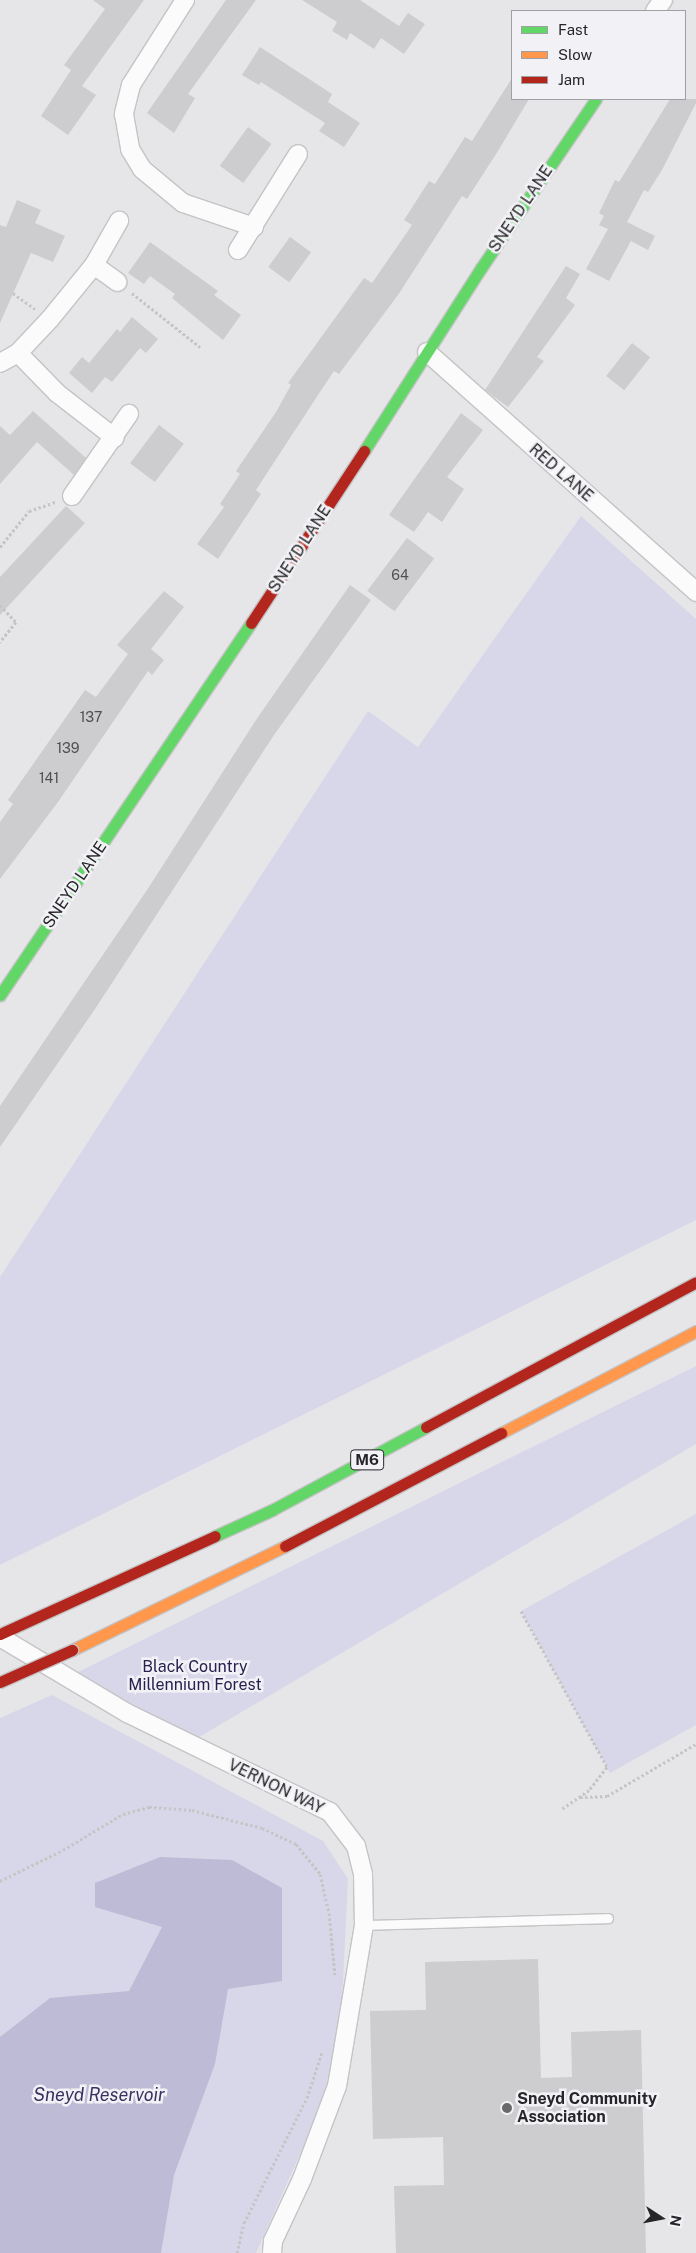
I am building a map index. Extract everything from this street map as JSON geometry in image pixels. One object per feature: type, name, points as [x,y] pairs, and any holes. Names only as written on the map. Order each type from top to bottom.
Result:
[{"type":"main road","name":"SNEYD LANE","points":[[0,995],[300,551],[427,352],[595,100]]},
{"type":"main road","name":"M6","points":[[0,1635],[272,1510],[696,1282]]},
{"type":"main road","name":"M6","points":[[0,1682],[72,1650],[321,1528],[696,1331]]},
{"type":"street","points":[[185,0],[131,85],[124,114],[130,149],[142,169],[183,203],[254,227]]},
{"type":"street","points":[[238,250],[298,154]]},
{"type":"street","points":[[0,363],[18,353],[50,319],[94,266],[119,221]]},
{"type":"street","points":[[94,266],[117,282]]},
{"type":"street","name":"RED LANE","points":[[427,352],[696,592]]},
{"type":"street","points":[[18,353],[58,393],[115,438]]},
{"type":"street","points":[[72,496],[115,438],[129,414]]},
{"type":"street","name":"VERNON WAY","points":[[0,1635],[127,1713],[330,1812],[356,1846],[363,1874],[364,1925],[337,2086],[302,2179],[273,2241],[272,2253]]},
{"type":"lane","points":[[364,1925],[608,1918]]},
{"type":"path","points":[[117,282],[200,347]]},
{"type":"path","points":[[13,293],[50,319]]},
{"type":"path","points":[[0,547],[29,511],[72,496]]},
{"type":"path","points":[[0,605],[16,622],[0,642]]},
{"type":"path","points":[[521,1611],[607,1767],[579,1796],[560,1810]]},
{"type":"path","points":[[579,1796],[607,1796],[696,1744]]},
{"type":"path","points":[[0,1881],[63,1850],[123,1814],[149,1807],[192,1810],[262,1828],[296,1844],[320,1874],[330,1913],[336,1984]]},
{"type":"path","points":[[237,2253],[244,2223],[307,2098],[325,2044]]},
{"type":"green space","points":[[581,516],[696,619],[696,1220],[0,1565],[0,1277],[368,711],[418,747]]},
{"type":"green space","name":"Black Country Millennium Forest","points":[[696,1366],[696,1444],[196,1739],[76,1673]]},
{"type":"green space","points":[[696,1514],[696,1725],[610,1773],[521,1611]]},
{"type":"green space","points":[[52,1695],[323,1841],[348,1879],[342,2002],[325,2098],[256,2253],[0,2253],[0,1718]]},
{"type":"water","name":"Sneyd Reservoir","points":[[160,1857],[232,1860],[282,1888],[282,1981],[228,1989],[215,2064],[174,2175],[161,2253],[0,2253],[0,2037],[50,1998],[129,1991],[162,1927],[95,1907],[95,1883]]},
{"type":"building","points":[[93,0],[144,0],[82,86],[96,95],[68,135],[41,116],[71,70],[64,65],[105,9]]},
{"type":"building","points":[[226,0],[256,0],[188,94],[195,98],[174,133],[147,113]]},
{"type":"building","points":[[302,0],[360,0],[399,26],[408,13],[425,24],[404,54],[381,38],[374,49],[350,33],[347,40],[332,31],[337,22]]},
{"type":"building","points":[[260,47],[332,94],[328,102],[360,123],[344,147],[319,131],[325,123],[261,82],[259,85],[242,75]]},
{"type":"building","points":[[511,80],[511,100],[528,100],[498,151],[467,199],[462,196],[398,295],[339,374],[334,371],[256,490],[261,494],[218,559],[197,544],[224,507],[220,504],[240,474],[236,471],[276,412],[291,385],[288,383],[364,278],[372,283],[412,225],[404,220],[429,181],[435,184],[465,137],[472,141]]},
{"type":"building","points":[[696,99],[696,103],[662,170],[648,192],[644,190],[627,222],[655,236],[648,250],[631,241],[609,281],[586,269],[608,229],[599,225],[604,216],[599,213],[615,180],[619,182],[669,100]]},
{"type":"building","points":[[248,127],[271,144],[243,183],[220,166]]},
{"type":"building","points":[[17,200],[41,210],[35,223],[65,236],[53,262],[31,253],[0,323],[0,225],[6,227]]},
{"type":"building","points":[[290,237],[311,252],[289,282],[268,267]]},
{"type":"building","points":[[150,242],[218,291],[214,295],[241,315],[223,340],[172,298],[175,294],[150,276],[144,284],[128,273]]},
{"type":"building","points":[[566,266],[580,274],[566,298],[575,305],[537,357],[544,361],[508,407],[485,390]]},
{"type":"building","points":[[132,317],[158,339],[146,353],[140,348],[112,382],[105,377],[92,393],[69,373],[82,357],[89,363],[117,329],[120,332]]},
{"type":"building","points":[[632,343],[650,357],[624,390],[606,376]]},
{"type":"building","points":[[33,411],[86,458],[74,475],[37,442],[0,484],[0,426],[10,435]]},
{"type":"building","points":[[461,413],[483,430],[447,477],[464,489],[442,522],[428,512],[414,532],[389,515]]},
{"type":"building","points":[[159,425],[184,444],[155,482],[130,463]]},
{"type":"building","points":[[66,506],[85,523],[0,615],[0,577]]},
{"type":"building","points":[[407,538],[434,558],[394,611],[367,591]]},
{"type":"building","points":[[350,585],[371,600],[274,735],[95,1009],[0,1147],[0,1106],[147,890],[258,717]]},
{"type":"building","points":[[164,591],[184,607],[151,649],[164,660],[152,675],[148,671],[58,802],[0,879],[0,822],[13,804],[8,800],[85,690],[96,697],[128,654],[117,645]]},
{"type":"building","name":"Sneyd Community Association","points":[[538,1959],[541,2078],[572,2077],[571,2032],[641,2030],[646,2253],[396,2253],[394,2186],[444,2185],[443,2137],[373,2139],[370,2011],[426,2010],[425,1962]]},
{"type":"traffic: fast","points":[[364,451],[481,268],[595,100]]},
{"type":"traffic: fast","points":[[0,995],[251,623]]},
{"type":"traffic: fast","points":[[215,1536],[272,1510],[426,1427]]},
{"type":"traffic: slow","points":[[501,1433],[696,1331]]},
{"type":"traffic: slow","points":[[72,1650],[285,1546]]},
{"type":"traffic: jam","points":[[251,623],[364,451]]},
{"type":"traffic: jam","points":[[426,1427],[696,1282]]},
{"type":"traffic: jam","points":[[285,1546],[501,1433]]},
{"type":"traffic: jam","points":[[0,1634],[215,1536]]},
{"type":"traffic: jam","points":[[0,1682],[72,1650]]},
{"type":"place","name":"Sneyd Community Association","points":[[507,2108]]}]
